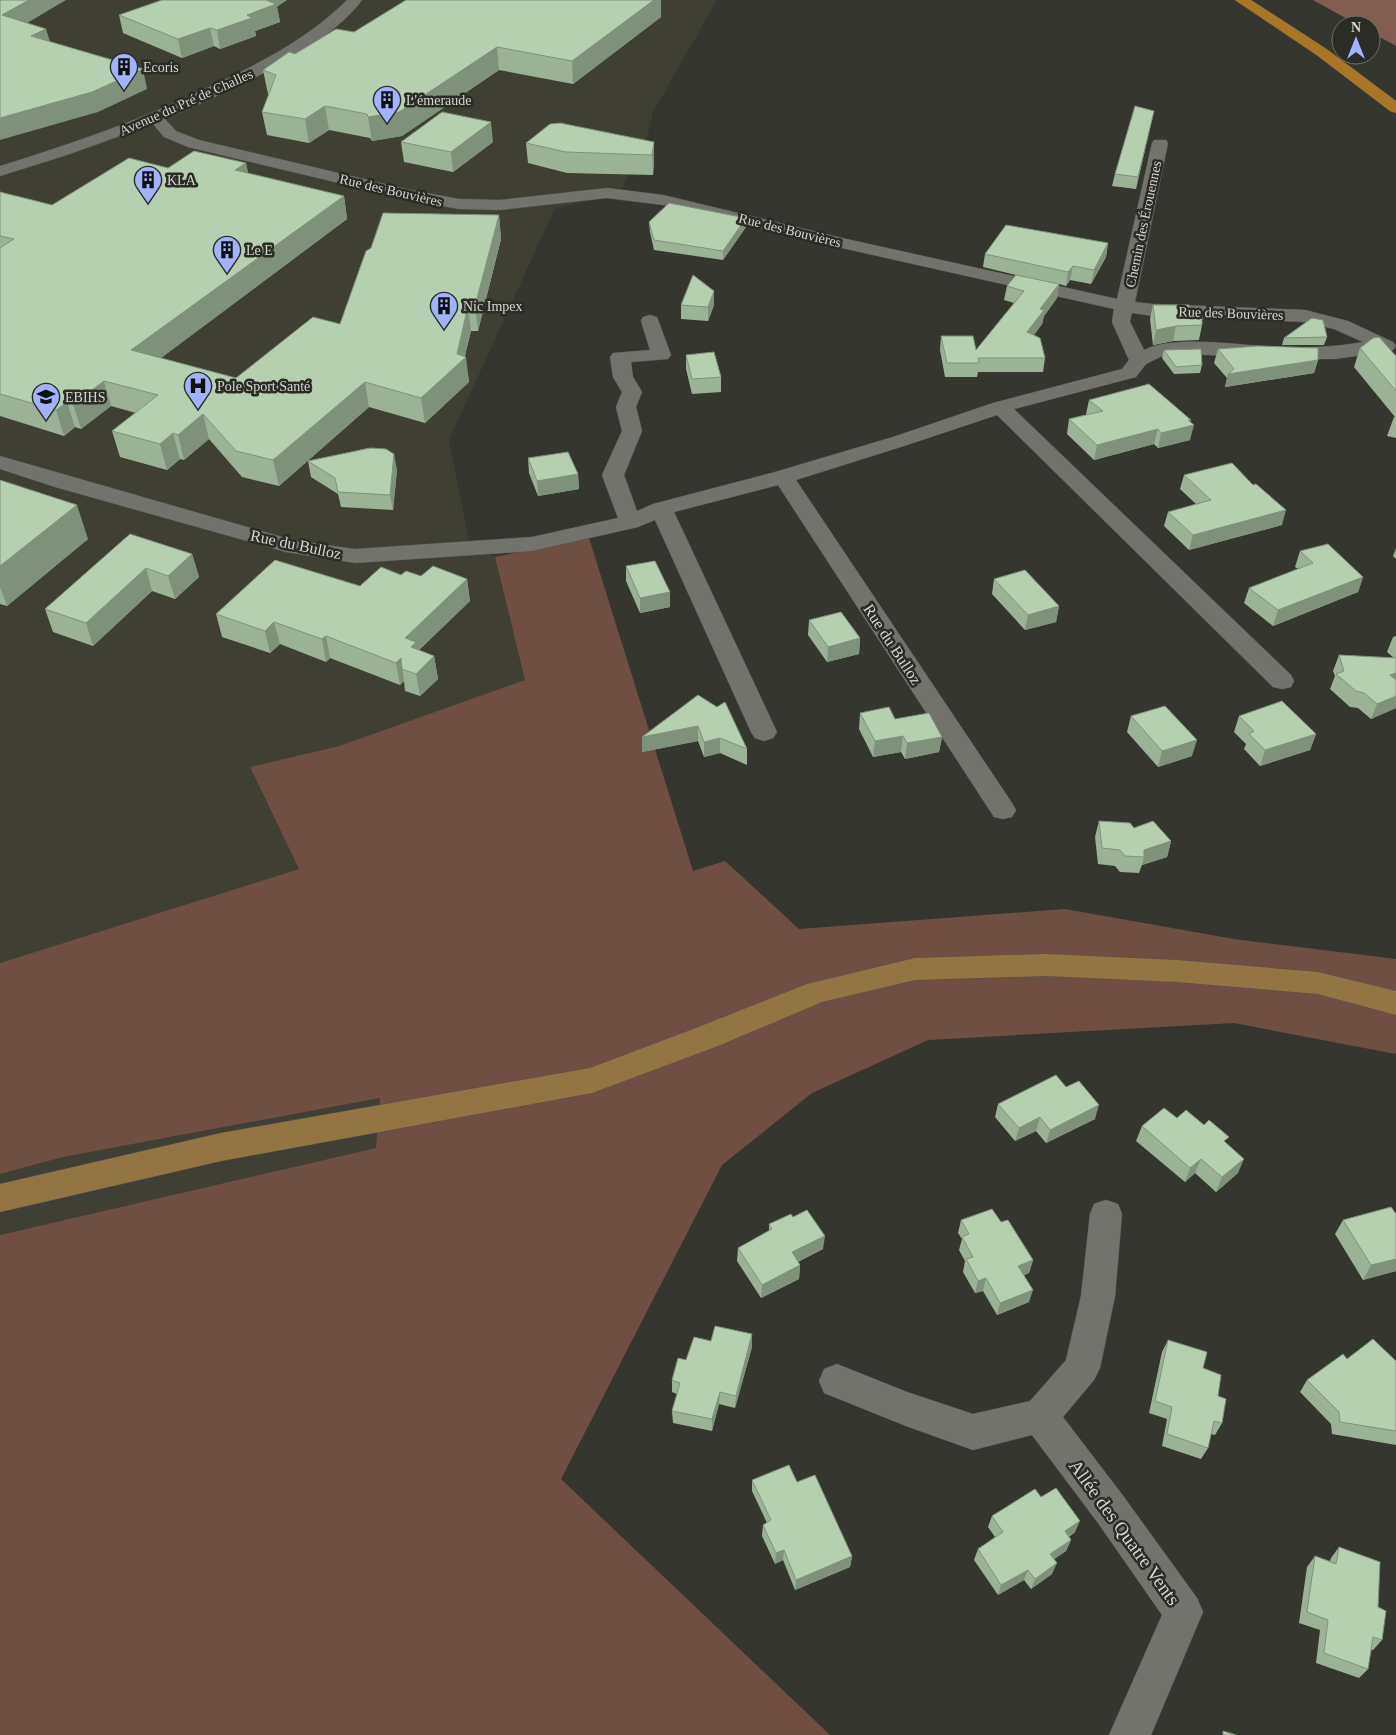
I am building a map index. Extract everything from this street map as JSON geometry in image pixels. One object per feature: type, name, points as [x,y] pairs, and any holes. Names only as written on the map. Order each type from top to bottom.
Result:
[{"type":"highway","points":[[1242,0],[1323,53],[1396,108]]},
{"type":"main road","points":[[0,1198],[221,1147],[592,1080],[707,1037],[817,992],[915,970],[1046,965],[1177,971],[1318,983],[1396,1004]]},
{"type":"street","name":"Avenue du Pré de Challes","points":[[0,171],[121,132],[191,103],[263,67],[307,39],[355,0]]},
{"type":"street","name":"Rue des Bouvières","points":[[156,118],[170,134],[194,144]]},
{"type":"street","name":"Rue des Bouvières","points":[[121,132],[194,144],[410,195],[460,204],[500,205],[607,193],[663,200],[842,243],[1125,306],[1153,310],[1304,316],[1341,325],[1389,348]]},
{"type":"street","name":"Chemin des Érouennes","points":[[1139,360],[1122,322],[1160,143]]},
{"type":"street","points":[[630,522],[613,475],[632,431],[626,407],[632,392],[623,377],[620,358],[661,355],[650,321]]},
{"type":"street","name":"Rue du Bulloz","points":[[0,462],[63,482],[294,547],[355,556],[532,544],[630,522],[661,509],[783,477],[900,441],[1000,407],[1129,373],[1139,360],[1158,350],[1190,348],[1279,353],[1334,353],[1389,348]]},
{"type":"street","points":[[1000,407],[1282,681]]},
{"type":"street","name":"Rue du Bulloz","points":[[783,477],[1003,810]]},
{"type":"street","points":[[661,509],[764,732]]},
{"type":"street","points":[[837,1381],[906,1409],[973,1432],[1040,1416],[1082,1368],[1098,1296],[1106,1214]]},
{"type":"street","name":"Allée des Quatre Vents","points":[[1040,1416],[1111,1510],[1183,1612],[1130,1735]]},
{"type":"shaded area","points":[[0,0],[717,0],[653,112],[648,134],[621,191],[638,191],[555,208],[449,440],[470,546],[495,557],[525,680],[339,746],[250,767],[299,869],[0,963]]},
{"type":"shaded area","points":[[1313,0],[1396,0],[1396,46],[1381,38],[1381,15],[1340,15]]},
{"type":"shaded area","points":[[589,538],[693,871],[725,861],[799,929],[1065,909],[1234,939],[1396,959],[1396,1054],[1234,1023],[928,1040],[812,1093],[722,1165],[561,1479],[830,1735],[0,1735],[0,1235],[376,1148],[380,1098],[63,1157],[0,1174],[0,963],[299,869],[250,767],[339,746],[525,680],[495,557]]},
{"type":"shaded area","points":[[380,1098],[377,1148],[0,1235],[0,1174],[63,1157]]},
{"type":"building","points":[[0,0],[29,0],[2,15],[46,29],[31,36],[143,69],[92,92],[0,118]]},
{"type":"building","points":[[162,0],[266,0],[276,4],[247,15],[252,18],[217,30],[210,28],[178,39],[119,15]]},
{"type":"building","points":[[406,0],[654,0],[572,61],[497,47],[399,112],[368,117],[367,114],[325,106],[305,119],[262,112],[276,75],[263,70],[289,52],[295,54],[336,29],[354,32]]},
{"type":"building","points":[[1135,106],[1154,111],[1138,177],[1115,174]]},
{"type":"building","points":[[442,112],[491,122],[451,152],[401,142]]},
{"type":"building","points":[[560,123],[654,142],[652,155],[566,152],[526,143],[550,124]]},
{"type":"building","points":[[194,151],[246,163],[235,170],[344,196],[131,350],[236,378],[313,317],[340,324],[366,251],[371,248],[383,213],[499,215],[475,306],[468,306],[457,354],[466,357],[421,398],[365,382],[273,460],[236,451],[203,414],[178,435],[173,433],[160,444],[112,431],[158,395],[104,381],[73,404],[67,402],[56,410],[0,394],[0,248],[14,239],[0,236],[0,192],[52,205],[129,158],[168,168]]},
{"type":"building","points":[[669,203],[746,218],[723,251],[654,240],[649,222]]},
{"type":"building","points":[[1006,225],[1108,243],[1094,270],[1073,266],[1068,272],[985,254]]},
{"type":"building","points":[[693,275],[714,291],[708,307],[681,305]]},
{"type":"building","points":[[1016,275],[1059,284],[1040,309],[1044,310],[1027,332],[1040,338],[1045,358],[978,358],[979,363],[947,363],[941,336],[973,336],[976,350],[1024,291],[1007,286]]},
{"type":"building","points":[[1153,305],[1189,305],[1190,317],[1202,318],[1202,325],[1176,326],[1156,330]]},
{"type":"building","points":[[1312,318],[1323,320],[1327,337],[1284,338]]},
{"type":"building","points":[[1379,337],[1396,356],[1396,391],[1360,348],[1373,338]]},
{"type":"building","points":[[1258,346],[1318,348],[1318,360],[1228,374],[1234,369],[1218,349]]},
{"type":"building","points":[[1201,349],[1202,365],[1176,367],[1164,350]]},
{"type":"building","points":[[714,352],[721,377],[692,379],[686,355]]},
{"type":"building","points":[[1149,384],[1191,420],[1188,420],[1194,425],[1161,433],[1158,429],[1097,445],[1069,419],[1103,411],[1089,400]]},
{"type":"building","points":[[370,448],[386,449],[394,454],[390,495],[338,492],[335,478],[308,461]]},
{"type":"building","points":[[568,452],[578,474],[537,481],[528,458]]},
{"type":"building","points":[[1232,463],[1253,485],[1256,484],[1286,510],[1193,535],[1168,512],[1211,500],[1184,475]]},
{"type":"building","points":[[0,480],[77,505],[0,566]]},
{"type":"building","points":[[130,534],[192,554],[168,576],[146,568],[86,623],[45,609]]},
{"type":"building","points":[[1328,544],[1363,577],[1278,610],[1249,588],[1313,563],[1300,551]]},
{"type":"building","points":[[275,560],[360,586],[381,567],[401,575],[406,571],[421,576],[433,566],[467,579],[405,638],[416,642],[411,647],[434,656],[416,674],[402,669],[401,658],[396,663],[326,636],[322,639],[274,622],[265,631],[216,614]]},
{"type":"building","points":[[655,561],[670,592],[640,598],[626,566]]},
{"type":"building","points":[[1025,570],[1059,606],[1028,615],[994,579]]},
{"type":"building","points":[[841,612],[860,638],[828,647],[809,620]]},
{"type":"building","points":[[1339,655],[1396,658],[1396,673],[1390,675],[1396,680],[1396,696],[1377,704],[1364,693],[1356,691],[1336,674],[1344,671]]},
{"type":"building","points":[[698,695],[717,707],[725,702],[747,749],[720,738],[704,742],[698,726],[642,737]]},
{"type":"building","points":[[1282,701],[1316,734],[1265,750],[1249,734],[1254,731],[1239,716]]},
{"type":"building","points":[[1165,706],[1197,740],[1162,751],[1131,716]]},
{"type":"building","points":[[889,707],[895,719],[929,713],[942,737],[907,743],[903,736],[875,741],[860,713]]},
{"type":"building","points":[[1099,821],[1130,823],[1134,828],[1153,821],[1171,841],[1144,850],[1144,857],[1125,856],[1120,850],[1102,848]]},
{"type":"building","points":[[1056,1075],[1066,1087],[1079,1081],[1099,1105],[1050,1130],[1040,1117],[1019,1128],[998,1104]]},
{"type":"building","points":[[1164,1108],[1177,1118],[1186,1110],[1204,1125],[1209,1120],[1229,1137],[1224,1141],[1244,1159],[1222,1177],[1201,1159],[1190,1168],[1142,1126]]},
{"type":"building","points":[[1391,1207],[1396,1214],[1396,1259],[1371,1265],[1343,1220]]},
{"type":"building","points":[[992,1209],[1001,1222],[1008,1220],[1033,1260],[1018,1266],[1033,1290],[1000,1303],[986,1278],[978,1281],[966,1259],[973,1257],[962,1237],[969,1234],[961,1220]]},
{"type":"building","points":[[807,1210],[825,1236],[792,1252],[800,1265],[762,1285],[738,1248],[772,1229],[769,1224],[791,1214],[793,1217]]},
{"type":"building","points":[[715,1326],[752,1334],[736,1396],[720,1392],[712,1419],[672,1411],[680,1383],[672,1380],[678,1358],[686,1360],[694,1337],[711,1341]]},
{"type":"building","points":[[1373,1339],[1396,1361],[1396,1431],[1340,1422],[1339,1412],[1307,1380],[1343,1354],[1347,1359]]},
{"type":"building","points":[[1168,1340],[1207,1352],[1203,1368],[1221,1375],[1218,1396],[1226,1399],[1222,1423],[1214,1421],[1208,1448],[1167,1434],[1172,1407],[1155,1401]]},
{"type":"building","points":[[789,1465],[797,1482],[815,1475],[852,1556],[796,1580],[784,1550],[776,1553],[763,1525],[771,1520],[752,1480]]},
{"type":"building","points":[[1056,1488],[1080,1521],[1065,1531],[1071,1540],[1050,1554],[1057,1563],[1035,1579],[1028,1570],[1001,1585],[978,1549],[1003,1532],[992,1516],[1035,1489],[1041,1497]]},
{"type":"building","points":[[1339,1547],[1380,1562],[1378,1607],[1386,1611],[1382,1640],[1373,1637],[1368,1669],[1324,1653],[1328,1620],[1307,1612],[1315,1556],[1336,1564]]},
{"type":"building","points":[[1223,1731],[1236,1735],[1223,1735]]},
{"type":"place","name":"Ecoris","points":[[124,91]]},
{"type":"place","name":"L'émeraude","points":[[387,124]]},
{"type":"place","name":"KLA","points":[[148,204]]},
{"type":"place","name":"Le E","points":[[227,274]]},
{"type":"place","name":"Nic Impex","points":[[444,330]]},
{"type":"place","name":"Pole Sport Santé","points":[[198,410]]},
{"type":"place","name":"EBIHS","points":[[46,421]]}]
